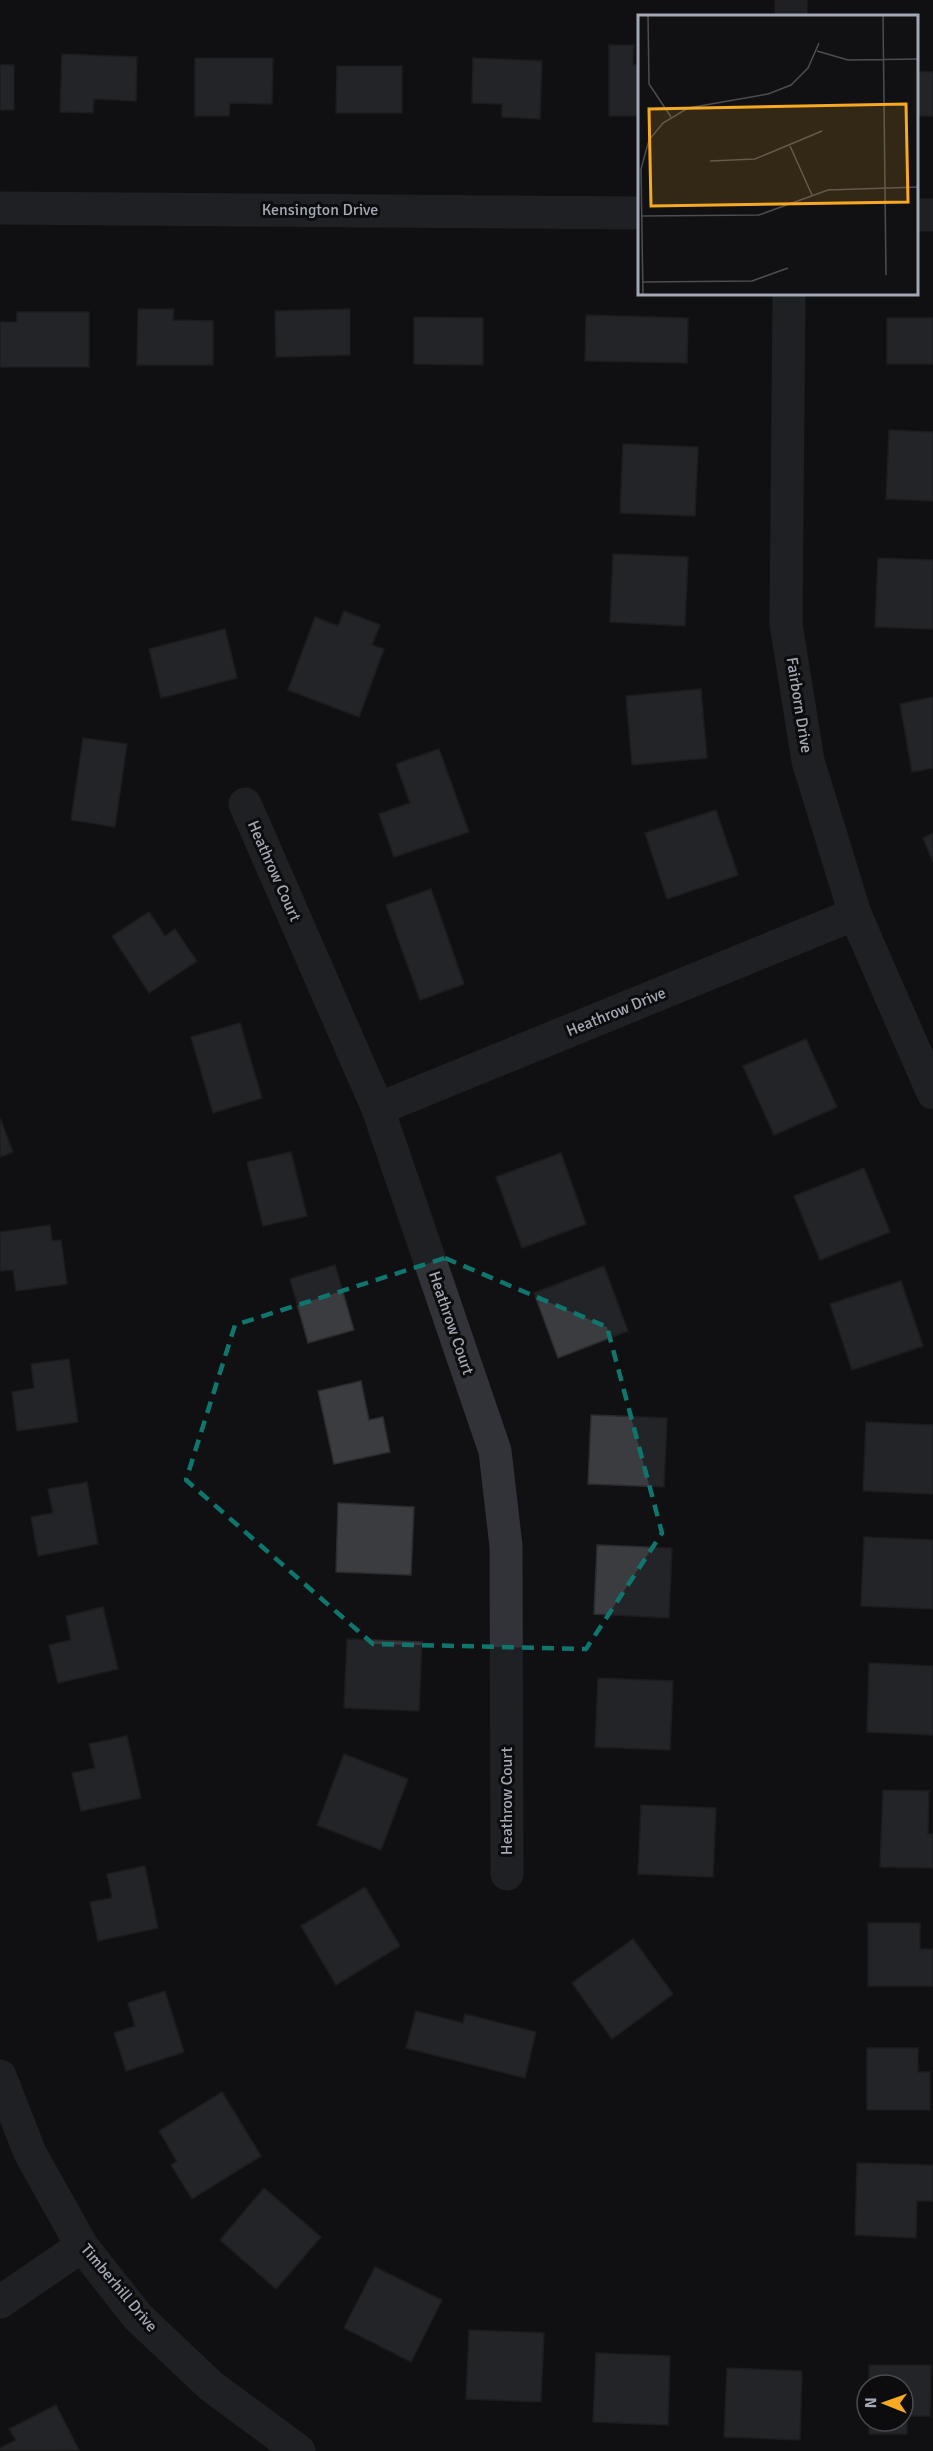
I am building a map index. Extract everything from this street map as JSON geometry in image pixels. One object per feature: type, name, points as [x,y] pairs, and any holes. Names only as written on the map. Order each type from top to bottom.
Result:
[{"type":"street","name":"Kensington Drive","points":[[0,208],[638,213]]},
{"type":"street","points":[[918,214],[933,215]]},
{"type":"street","name":"Fairborn Drive","points":[[789,296],[786,624],[808,761],[855,914],[933,1093]]},
{"type":"street","name":"Heathrow Court","points":[[245,804],[378,1109],[495,1451],[506,1546],[507,1874]]},
{"type":"street","name":"Heathrow Drive","points":[[378,1109],[855,914]]},
{"type":"street","name":"Timberhill Drive","points":[[0,2076],[30,2153],[82,2246],[138,2317],[210,2386],[299,2451]]},
{"type":"street","points":[[0,2302],[82,2246]]},
{"type":"highlighted area","points":[[445,1258],[607,1327],[662,1533],[586,1649],[373,1644],[186,1480],[235,1325]]},
{"type":"building","points":[[609,45],[634,45],[633,65],[638,65],[638,116],[609,116]]},
{"type":"building","points":[[62,54],[137,57],[136,101],[94,99],[93,113],[60,112]]},
{"type":"building","points":[[195,58],[273,58],[272,104],[230,103],[229,116],[195,116]]},
{"type":"building","points":[[473,58],[542,61],[540,119],[502,117],[502,104],[472,103]]},
{"type":"building","points":[[0,65],[14,65],[14,110],[0,110]]},
{"type":"building","points":[[337,66],[402,66],[402,113],[336,113]]},
{"type":"building","points":[[918,71],[933,72],[933,116],[918,116]]},
{"type":"building","points":[[138,309],[174,309],[173,320],[213,321],[213,365],[137,365]]},
{"type":"building","points":[[350,309],[350,355],[276,357],[275,311]]},
{"type":"building","points":[[17,312],[89,312],[89,367],[0,367],[0,322],[17,322]]},
{"type":"building","points":[[586,315],[688,318],[687,363],[585,361]]},
{"type":"building","points":[[414,317],[483,318],[483,365],[414,364]]},
{"type":"building","points":[[887,318],[933,318],[933,364],[887,364]]},
{"type":"building","points":[[889,430],[933,432],[933,501],[886,499]]},
{"type":"building","points":[[623,444],[698,447],[695,516],[620,513]]},
{"type":"building","points":[[613,554],[688,557],[685,626],[610,622]]},
{"type":"building","points":[[878,558],[933,560],[933,629],[875,627]]},
{"type":"building","points":[[344,611],[380,625],[372,645],[384,649],[359,717],[288,690],[315,617],[338,626]]},
{"type":"building","points":[[225,629],[237,678],[161,698],[149,649]]},
{"type":"building","points":[[701,689],[707,758],[632,765],[626,696]]},
{"type":"building","points":[[933,697],[933,768],[912,772],[900,704]]},
{"type":"building","points":[[83,738],[127,744],[115,827],[71,820]]},
{"type":"building","points":[[439,749],[469,832],[394,857],[379,814],[410,803],[396,764]]},
{"type":"building","points":[[716,810],[738,875],[667,899],[645,833]]},
{"type":"building","points":[[933,833],[933,862],[923,838]]},
{"type":"building","points":[[431,889],[464,984],[420,1000],[386,905]]},
{"type":"building","points":[[149,912],[165,936],[175,929],[197,961],[149,993],[112,936]]},
{"type":"building","points":[[240,1023],[262,1098],[213,1113],[191,1037]]},
{"type":"building","points":[[806,1039],[837,1107],[774,1135],[743,1066]]},
{"type":"building","points":[[0,1118],[13,1152],[0,1157]]},
{"type":"building","points":[[291,1152],[307,1216],[263,1226],[247,1162]]},
{"type":"building","points":[[561,1153],[586,1224],[522,1248],[496,1177]]},
{"type":"building","points":[[864,1168],[890,1232],[820,1260],[794,1196]]},
{"type":"building","points":[[50,1225],[52,1241],[61,1240],[67,1284],[16,1291],[13,1270],[0,1271],[0,1232]]},
{"type":"building","points":[[335,1265],[354,1330],[308,1343],[290,1279]]},
{"type":"building","points":[[604,1266],[628,1331],[558,1358],[534,1293]]},
{"type":"building","points":[[901,1281],[923,1346],[852,1370],[830,1304]]},
{"type":"building","points":[[69,1359],[78,1422],[17,1431],[12,1392],[34,1388],[31,1364]]},
{"type":"building","points":[[361,1381],[369,1420],[383,1417],[390,1452],[334,1464],[318,1391]]},
{"type":"building","points":[[591,1415],[667,1418],[664,1487],[588,1484]]},
{"type":"building","points":[[866,1422],[933,1425],[933,1494],[863,1491]]},
{"type":"building","points":[[87,1482],[98,1544],[38,1556],[31,1517],[53,1513],[48,1489]]},
{"type":"building","points":[[338,1503],[414,1507],[411,1575],[336,1572]]},
{"type":"building","points":[[864,1537],[933,1540],[933,1609],[861,1606]]},
{"type":"building","points":[[597,1545],[672,1548],[669,1618],[594,1614]]},
{"type":"building","points":[[103,1607],[118,1669],[58,1683],[49,1645],[71,1640],[66,1616]]},
{"type":"building","points":[[347,1639],[422,1642],[419,1711],[344,1708]]},
{"type":"building","points":[[869,1663],[933,1666],[933,1735],[867,1732]]},
{"type":"building","points":[[598,1678],[673,1681],[670,1750],[595,1747]]},
{"type":"building","points":[[127,1736],[141,1798],[81,1811],[72,1773],[95,1768],[89,1744]]},
{"type":"building","points":[[344,1754],[408,1779],[381,1850],[317,1825]]},
{"type":"building","points":[[883,1790],[929,1791],[928,1834],[933,1834],[933,1868],[880,1867]]},
{"type":"building","points":[[641,1805],[716,1808],[713,1877],[638,1874]]},
{"type":"building","points":[[145,1866],[158,1928],[98,1941],[90,1902],[112,1898],[107,1874]]},
{"type":"building","points":[[365,1887],[400,1946],[336,1985],[301,1926]]},
{"type":"building","points":[[868,1923],[920,1923],[920,1949],[933,1949],[933,1986],[868,1986]]},
{"type":"building","points":[[633,1939],[673,1994],[612,2039],[572,1983]]},
{"type":"building","points":[[165,1991],[184,2052],[126,2071],[114,2033],[135,2026],[128,2003]]},
{"type":"building","points":[[416,2011],[463,2023],[465,2014],[536,2032],[525,2078],[406,2048]]},
{"type":"building","points":[[867,2048],[918,2048],[918,2072],[930,2072],[930,2110],[867,2110]]},
{"type":"building","points":[[222,2092],[261,2156],[192,2199],[171,2165],[177,2161],[159,2131]]},
{"type":"building","points":[[857,2163],[933,2165],[933,2201],[917,2201],[916,2238],[855,2235]]},
{"type":"building","points":[[264,2188],[321,2237],[276,2289],[220,2240]]},
{"type":"building","points":[[375,2267],[442,2300],[411,2362],[344,2328]]},
{"type":"building","points":[[469,2330],[544,2333],[541,2402],[466,2399]]},
{"type":"building","points":[[596,2353],[670,2356],[668,2425],[593,2422]]},
{"type":"building","points":[[869,2365],[931,2365],[930,2416],[915,2416],[915,2373],[869,2373]]},
{"type":"building","points":[[727,2368],[802,2371],[800,2440],[724,2437]]},
{"type":"building","points":[[56,2405],[79,2450],[0,2451],[0,2448],[16,2440],[9,2429]]},
{"type":"building","points":[[869,2433],[907,2433],[907,2434]]}]
